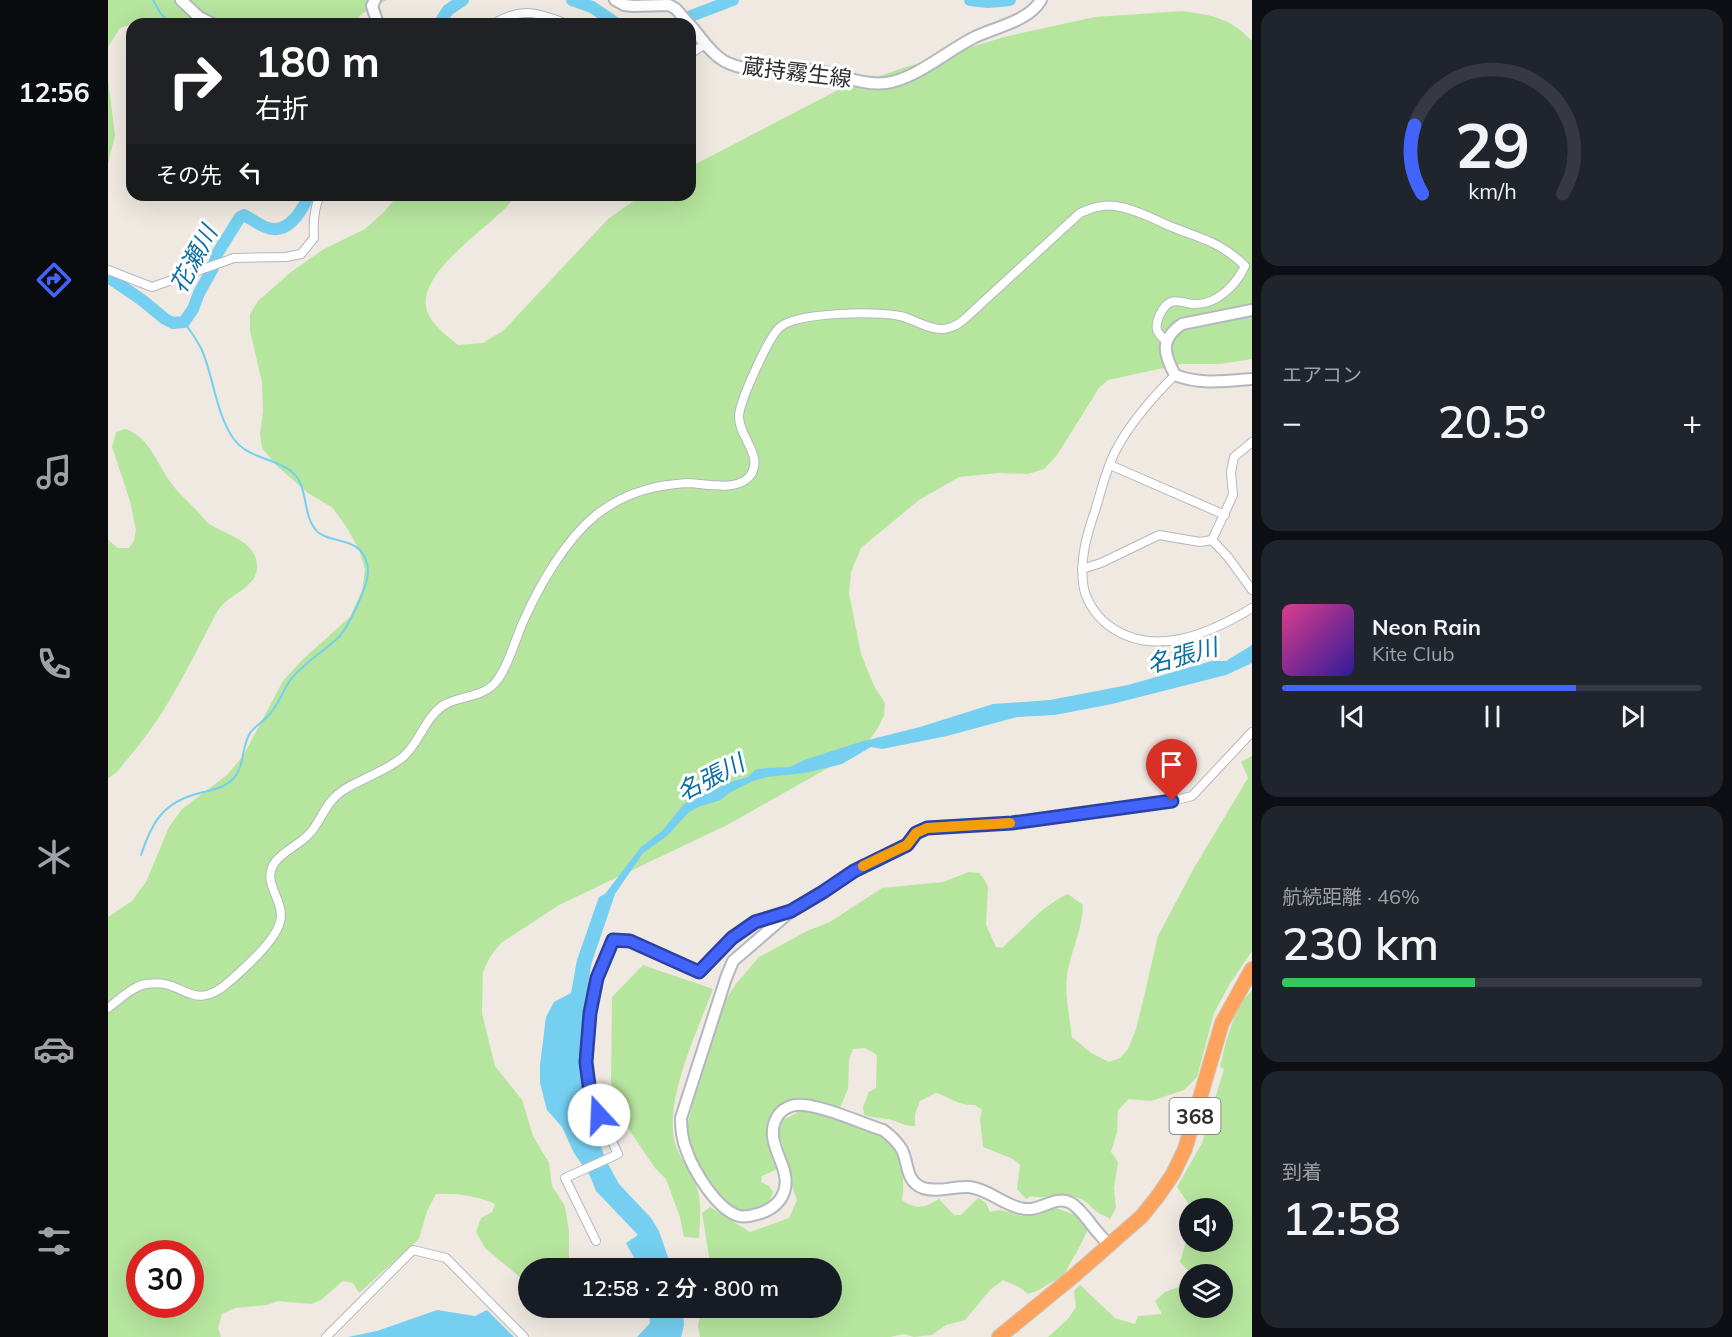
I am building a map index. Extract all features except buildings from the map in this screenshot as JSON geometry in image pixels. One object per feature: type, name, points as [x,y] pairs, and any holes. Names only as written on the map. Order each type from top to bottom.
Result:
[{"type":"highway","name":"368","points":[[999,1337],[1142,1216],[1173,1174],[1185,1149],[1222,1023],[1252,969]]},
{"type":"street","points":[[181,0],[201,18]]},
{"type":"street","points":[[375,0],[372,6],[376,18]]},
{"type":"street","name":"蔵持霧生線","points":[[615,0],[624,5],[633,6],[669,5],[684,18]]},
{"type":"street","name":"蔵持霧生線","points":[[696,32],[724,61],[737,66],[812,70],[887,83],[903,78],[974,37],[1028,14],[1037,7],[1041,0]]},
{"type":"street","points":[[504,18],[521,12],[554,18]]},
{"type":"street","points":[[696,50],[705,44]]},
{"type":"street","points":[[108,270],[152,287],[234,258],[286,257],[301,254],[314,238],[313,225],[317,201]]},
{"type":"street","points":[[108,1008],[140,986],[150,983],[166,985],[197,996],[207,997],[218,992],[234,978],[268,943],[280,924],[281,912],[269,880],[270,871],[276,861],[312,831],[330,801],[341,791],[402,759],[414,746],[432,716],[444,705],[480,694],[493,685],[501,673],[529,608],[544,582],[579,531],[596,516],[614,502],[648,489],[689,483],[730,485],[743,482],[750,477],[753,470],[753,451],[740,427],[740,409],[767,345],[781,326],[791,320],[806,316],[887,314],[939,329],[951,327],[971,313],[1080,213],[1091,208],[1114,205],[1217,244],[1232,253],[1245,266],[1239,279],[1221,296],[1194,304],[1170,302],[1164,308],[1157,327],[1158,333],[1166,341]]},
{"type":"street","points":[[1252,310],[1182,324],[1173,330],[1166,341],[1165,355],[1175,375],[1188,380],[1202,382],[1252,379]]},
{"type":"street","points":[[1175,375],[1127,431],[1115,451],[1086,541],[1082,569],[1083,585],[1090,603],[1102,620],[1118,632],[1138,640],[1171,641],[1204,632],[1225,624],[1252,608]]},
{"type":"street","points":[[1212,540],[1233,495],[1230,472],[1234,458],[1252,442]]},
{"type":"street","points":[[1110,465],[1225,515]]},
{"type":"street","points":[[1082,569],[1101,563],[1159,535],[1200,542],[1212,540]]},
{"type":"street","points":[[1212,540],[1228,557],[1252,590]]},
{"type":"street","points":[[1109,1245],[1071,1202],[1054,1201],[1027,1210],[1016,1208],[984,1191],[968,1187],[934,1189],[922,1187],[908,1174],[898,1143],[883,1130],[801,1104],[790,1106],[780,1113],[772,1131],[773,1142],[784,1172],[785,1190],[777,1203],[764,1212],[744,1217],[732,1213],[709,1190],[686,1149],[681,1133],[681,1118],[733,962],[791,911],[854,871],[907,845],[916,833],[927,828],[1012,823],[1172,801],[1192,796],[1252,732]]},
{"type":"street","points":[[596,1241],[565,1178],[618,1154],[590,1093],[586,1062],[590,1013],[597,978],[613,940],[630,941],[699,972],[732,938],[755,922],[791,911]]},
{"type":"street","points":[[326,1337],[413,1250],[446,1258],[524,1337]]},
{"type":"green space","points":[[108,0],[387,0],[358,18],[126,18],[126,26],[120,28],[108,47]]},
{"type":"green space","points":[[1183,11],[1220,19],[1244,33],[1252,41],[1252,359],[1220,364],[1182,364],[1108,380],[1099,388],[1057,455],[1044,469],[1028,474],[999,473],[959,477],[919,500],[861,548],[851,572],[849,593],[861,654],[874,686],[885,703],[884,716],[866,744],[837,763],[727,825],[559,905],[501,943],[490,957],[483,972],[482,1013],[495,1066],[522,1100],[533,1136],[549,1163],[552,1186],[565,1206],[569,1231],[569,1258],[518,1258],[518,1276],[485,1248],[476,1232],[481,1218],[492,1212],[495,1204],[466,1196],[436,1194],[427,1211],[419,1239],[359,1293],[353,1283],[343,1281],[321,1300],[311,1304],[278,1301],[267,1305],[235,1308],[222,1314],[218,1328],[221,1337],[108,1337],[108,917],[132,901],[146,882],[169,827],[182,809],[227,775],[243,756],[283,681],[302,660],[350,617],[362,591],[365,569],[359,550],[333,508],[308,493],[277,466],[262,448],[260,434],[263,412],[262,382],[250,331],[250,314],[258,301],[291,272],[324,249],[365,229],[393,201],[512,201],[450,258],[430,284],[426,298],[427,311],[432,321],[458,345],[483,343],[504,330],[608,219],[634,201],[696,201],[696,164],[838,90],[1004,37],[1095,17]]},
{"type":"green space","points":[[108,80],[115,135],[108,164]]},
{"type":"green space","points":[[125,429],[146,444],[174,487],[208,523],[239,539],[252,550],[257,566],[253,580],[217,612],[156,722],[115,774],[108,778],[108,540],[118,548],[129,548],[136,530],[130,501],[112,447],[116,432]]},
{"type":"green space","points":[[1252,756],[1252,951],[1229,985],[1214,1013],[1197,1077],[1184,1090],[1151,1101],[1129,1099],[1118,1110],[1117,1132],[1111,1152],[1118,1162],[1114,1188],[1116,1208],[1110,1219],[1078,1198],[1031,1196],[1026,1199],[1017,1189],[1020,1165],[1013,1159],[983,1147],[980,1119],[982,1110],[975,1105],[959,1103],[936,1093],[920,1101],[915,1114],[915,1126],[864,1115],[863,1107],[869,1092],[876,1088],[877,1055],[865,1048],[853,1049],[849,1060],[848,1089],[839,1110],[817,1101],[800,1098],[783,1103],[776,1110],[768,1128],[768,1139],[777,1169],[762,1176],[761,1182],[769,1186],[773,1192],[766,1204],[754,1210],[741,1211],[729,1206],[708,1184],[693,1156],[686,1130],[711,1031],[721,1007],[735,985],[759,957],[807,931],[830,922],[882,888],[943,882],[969,872],[979,873],[988,887],[986,925],[996,947],[1002,948],[1041,911],[1068,894],[1083,905],[1078,936],[1067,974],[1067,1001],[1072,1037],[1091,1053],[1109,1062],[1120,1058],[1128,1049],[1136,1029],[1158,936],[1194,868],[1248,778],[1241,762]]},
{"type":"green space","points":[[643,965],[713,989],[685,1063],[679,1083],[673,1122],[676,1146],[699,1194],[699,1238],[684,1237],[680,1217],[666,1179],[655,1168],[621,1118],[611,1082],[612,997]]},
{"type":"green space","points":[[1252,990],[1252,1337],[1048,1337],[1068,1319],[1076,1307],[1074,1291],[1080,1285],[1115,1318],[1135,1324],[1138,1316],[1162,1314],[1155,1301],[1165,1292],[1179,1287],[1179,1318],[1233,1318],[1233,1264],[1182,1264],[1180,1262],[1183,1252],[1233,1252],[1233,1198],[1184,1198],[1177,1187],[1202,1143],[1224,1069],[1220,1067],[1228,1036],[1245,998]]},
{"type":"green space","points":[[800,1111],[811,1111],[880,1136],[893,1148],[897,1156],[902,1173],[902,1200],[911,1205],[925,1206],[939,1199],[954,1215],[961,1215],[978,1198],[986,1203],[990,1212],[1000,1210],[1022,1216],[1056,1208],[1078,1216],[1088,1229],[1062,1278],[1028,1294],[1003,1280],[990,1290],[965,1320],[946,1325],[932,1335],[914,1337],[904,1334],[890,1337],[700,1337],[698,1326],[700,1318],[842,1318],[842,1258],[709,1258],[702,1213],[710,1207],[750,1232],[789,1218],[797,1200],[788,1175],[788,1162],[779,1134],[783,1120]]},
{"type":"water","points":[[1252,645],[1252,663],[1226,675],[1112,704],[1055,715],[1017,717],[947,736],[882,749],[871,747],[842,764],[805,773],[767,777],[753,781],[729,793],[721,800],[698,807],[688,813],[667,836],[643,853],[615,894],[591,965],[582,1026],[581,1073],[591,1123],[619,1184],[651,1218],[659,1231],[668,1258],[634,1258],[626,1243],[638,1235],[596,1191],[562,1127],[547,1110],[540,1083],[540,1065],[546,1017],[554,1002],[571,993],[577,960],[599,897],[605,894],[641,847],[662,831],[684,804],[726,783],[748,777],[755,770],[790,767],[804,760],[860,742],[920,727],[993,704],[1050,700],[1128,685],[1212,661],[1226,661]]},
{"type":"water","points":[[437,1310],[475,1316],[487,1310],[514,1337],[348,1337],[377,1331]]},
{"type":"water","points":[[650,1318],[684,1318],[684,1325],[681,1337],[637,1337],[650,1323]]},
{"type":"waterway","points":[[153,0],[165,18]]},
{"type":"waterway","name":"花瀬川","points":[[443,18],[448,10],[463,0]]},
{"type":"waterway","name":"花瀬川","points":[[572,0],[592,7],[608,18]]},
{"type":"waterway","name":"花瀬川","points":[[688,18],[733,0]]},
{"type":"waterway","name":"花瀬川","points":[[970,0],[988,2],[1010,0]]},
{"type":"waterway","name":"花瀬川","points":[[108,277],[165,319],[173,323],[184,322],[213,268],[217,254],[240,217],[244,215],[265,227],[280,228],[292,221],[306,201]]},
{"type":"waterway","points":[[141,855],[155,823],[168,808],[187,797],[222,787],[237,774],[250,733],[273,710],[296,673],[343,632],[361,596],[368,571],[363,554],[355,546],[325,536],[315,529],[308,515],[301,484],[291,471],[253,454],[233,438],[222,417],[201,348],[184,322]]},
{"type":"slow traffic","points":[[863,866],[907,845],[916,833],[927,828],[1010,823]]},
{"type":"route","points":[[599,1115],[590,1093],[586,1062],[590,1013],[597,978],[613,940],[630,941],[699,972],[732,938],[755,922],[791,911],[854,871],[907,845],[916,833],[927,828],[1012,823],[1172,801]]},
{"type":"water label","name":"名張川","points":[[1182,655]]},
{"type":"water label","name":"名張川","points":[[710,777]]}]
